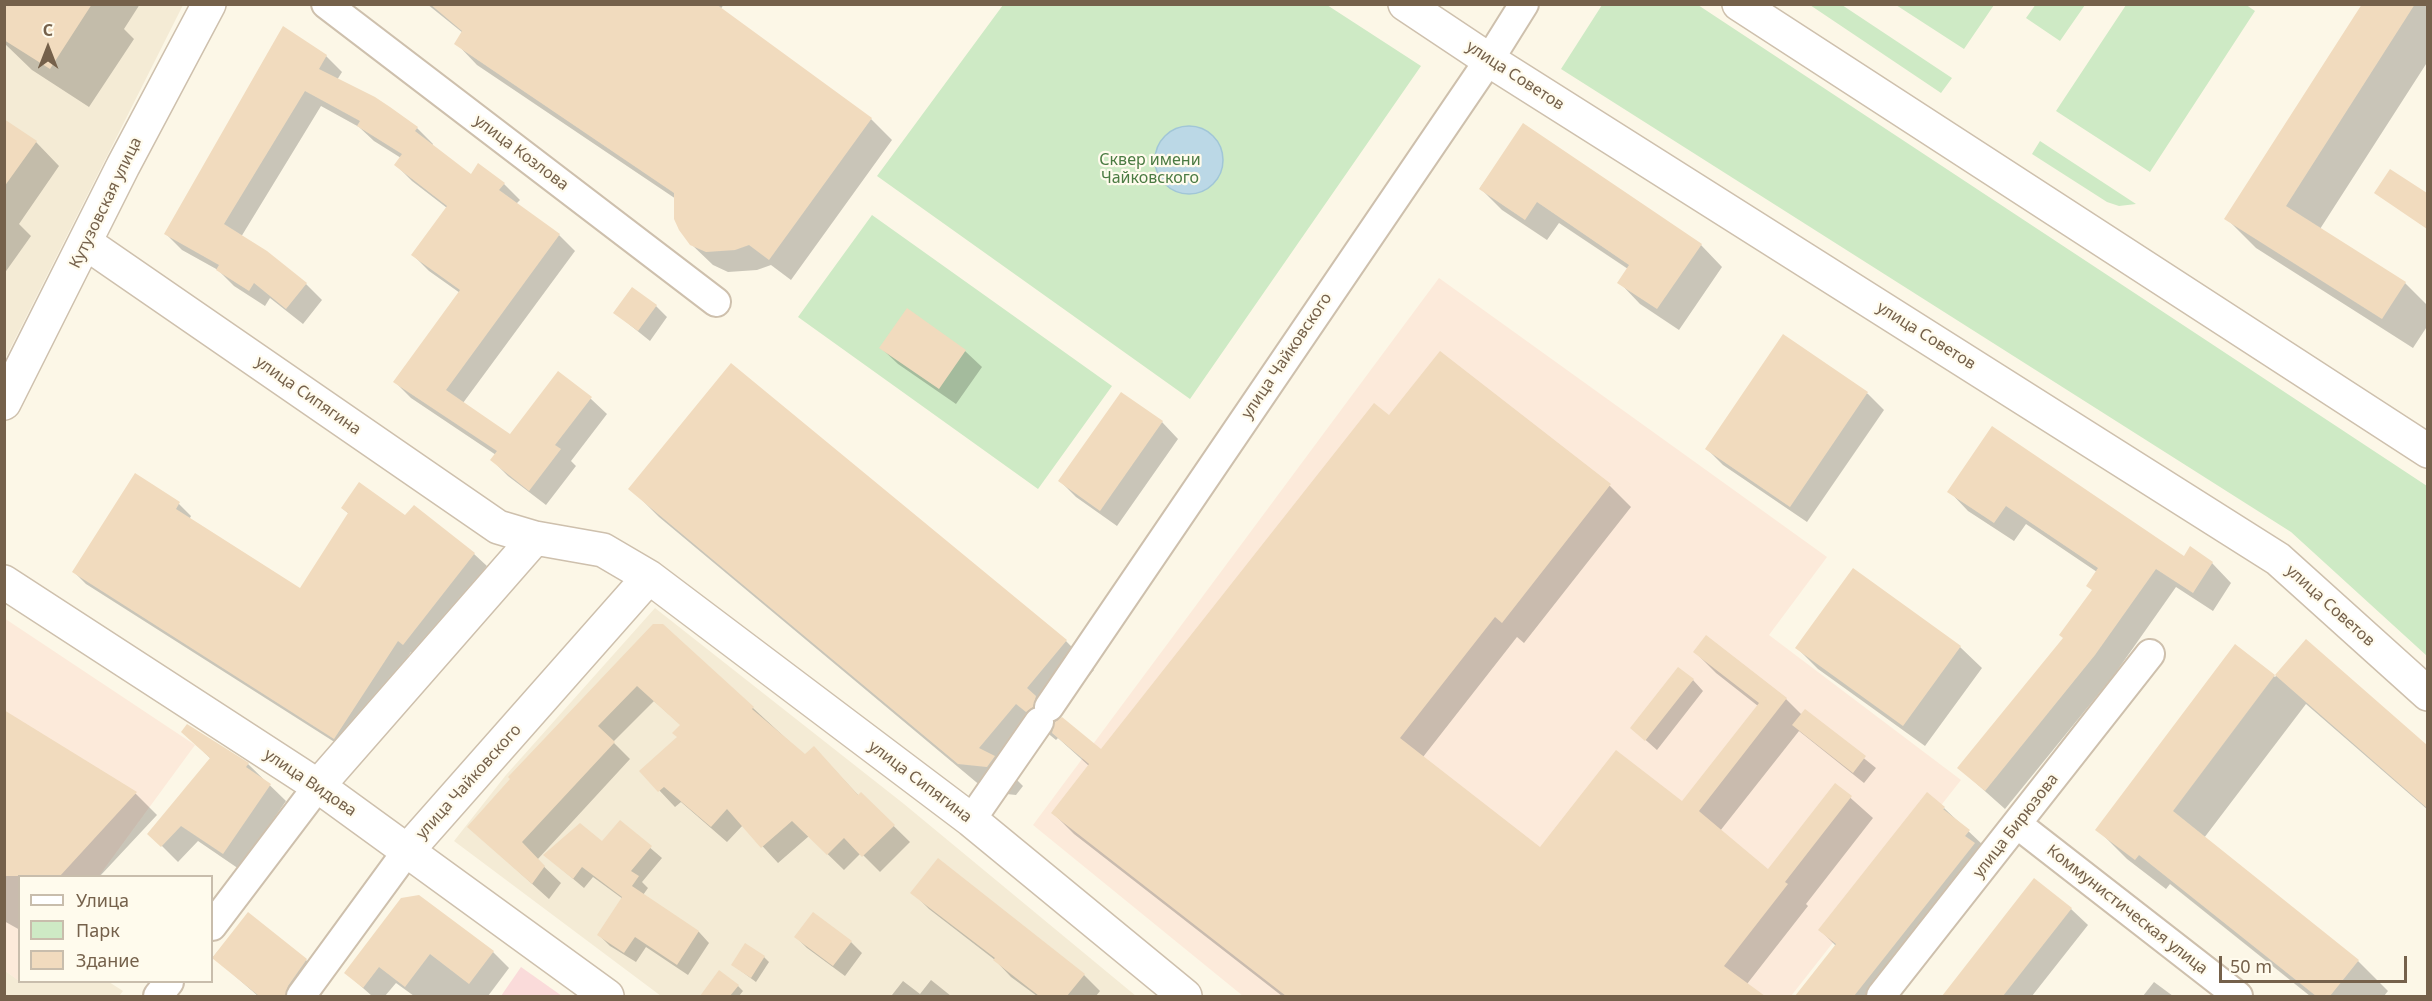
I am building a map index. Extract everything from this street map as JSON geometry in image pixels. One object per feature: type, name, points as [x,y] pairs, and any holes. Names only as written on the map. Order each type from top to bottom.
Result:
[{"type":"street","name":"Кутузовская улица","points":[[4,403],[123,166],[209,4]]},
{"type":"street","name":"улица Козлова","points":[[326,4],[716,302]]},
{"type":"street","name":"улица Советов","points":[[1405,4],[1489,60],[2278,559],[2427,694]]},
{"type":"street","name":"улица Чайковского","points":[[971,820],[1489,60],[1524,4]]},
{"type":"street","points":[[1739,4],[2427,451]]},
{"type":"street","name":"улица Сипягина","points":[[86,243],[498,527],[535,538],[603,550],[649,577],[971,820],[1185,996]]},
{"type":"street","points":[[213,925],[318,786],[535,538]]},
{"type":"street","name":"улица Чайковского","points":[[301,996],[407,851],[649,577]]},
{"type":"street","name":"улица Видова","points":[[4,582],[318,786],[607,996]]},
{"type":"street","name":"улица Бирюзова","points":[[1881,996],[2150,654]]},
{"type":"street","name":"Коммунистическая улица","points":[[2017,824],[2238,996]]},
{"type":"street","points":[[158,996],[168,983]]},
{"type":"shaded area","points":[[5,5],[183,5],[5,359]]},
{"type":"shaded area","points":[[1439,278],[1827,557],[1769,635],[1961,780],[1791,996],[1243,996],[1033,825]]},
{"type":"shaded area","points":[[655,608],[904,804],[1136,996],[661,996],[454,841],[506,775]]},
{"type":"shaded area","points":[[4,618],[195,745],[100,875],[18,875],[18,980],[4,970]]},
{"type":"shaded area","points":[[521,967],[562,996],[501,996]]},
{"type":"shaded area","points":[[4,970],[18,980],[18,983],[111,983],[123,991],[119,996],[5,996]]},
{"type":"green space","points":[[1994,4],[1964,49],[1896,5]]},
{"type":"green space","points":[[2036,4],[2085,5],[2060,41],[2026,18]]},
{"type":"green space","points":[[2245,4],[2255,11],[2150,172],[2056,111],[2126,5]]},
{"type":"green space","name":"Сквер имени Чайковского","points":[[1003,5],[1327,5],[1421,66],[1190,399],[877,176]]},
{"type":"green space","points":[[1602,5],[1698,5],[2427,486],[2427,656],[2291,532],[1561,69]]},
{"type":"green space","points":[[1810,5],[1842,5],[1952,78],[1941,93]]},
{"type":"green space","points":[[2040,141],[2136,204],[2119,206],[2107,202],[2032,154]]},
{"type":"green space","points":[[872,215],[1112,386],[1038,489],[798,317]]},
{"type":"water","points":[[1182,126],[1196,126],[1208,131],[1218,141],[1223,160],[1218,179],[1208,189],[1196,194],[1182,194],[1170,189],[1160,179],[1155,167],[1155,153],[1160,141],[1170,131]]},
{"type":"building","points":[[4,4],[92,4],[50,69],[4,40]]},
{"type":"building","points":[[430,4],[716,4],[872,118],[769,260],[749,245],[735,250],[706,252],[690,245],[679,230],[674,219],[674,193],[454,44],[462,31]]},
{"type":"building","points":[[2362,4],[2415,4],[2286,206],[2406,282],[2382,319],[2224,219]]},
{"type":"building","points":[[283,26],[327,55],[319,69],[390,107],[418,127],[415,131],[471,174],[478,163],[505,183],[499,190],[560,234],[446,390],[510,434],[558,371],[592,397],[555,445],[561,449],[529,491],[490,460],[497,451],[393,382],[460,290],[411,255],[447,206],[394,165],[402,154],[357,126],[360,121],[305,91],[224,224],[267,251],[307,283],[286,309],[254,283],[249,291],[216,270],[219,265],[164,234]]},
{"type":"building","points":[[4,119],[37,141],[4,187]]},
{"type":"building","points":[[1523,123],[1702,244],[1657,309],[1617,283],[1629,265],[1537,202],[1525,220],[1479,189]]},
{"type":"building","points":[[2390,169],[2427,193],[2427,229],[2374,193]]},
{"type":"building","points":[[632,287],[657,305],[638,331],[613,313]]},
{"type":"building","points":[[907,308],[966,350],[939,389],[879,348]]},
{"type":"building","points":[[1783,334],[1868,392],[1790,507],[1705,449]]},
{"type":"building","points":[[1440,351],[1611,484],[1502,623],[1495,617],[1400,738],[1540,847],[1616,750],[1682,801],[1759,703],[1693,652],[1706,635],[1787,698],[1699,811],[1768,869],[1835,783],[1852,796],[1785,882],[1788,884],[1724,966],[1765,996],[1286,996],[1051,813],[1089,764],[1052,733],[1055,722],[1062,717],[1101,749],[1374,403],[1389,415]]},
{"type":"building","points":[[731,363],[1067,640],[1027,688],[1036,696],[1033,707],[1026,712],[1016,704],[979,748],[995,756],[987,767],[958,764],[628,489]]},
{"type":"building","points":[[1121,392],[1163,421],[1100,511],[1058,481]]},
{"type":"building","points":[[1992,426],[2184,556],[2190,546],[2213,562],[2193,593],[2156,569],[2095,655],[1985,791],[1957,768],[2063,638],[2059,635],[2092,590],[2086,586],[2098,568],[2006,506],[1994,523],[1947,492]]},
{"type":"building","points":[[135,473],[180,502],[176,509],[300,588],[348,513],[341,508],[359,482],[405,515],[414,505],[475,553],[403,645],[398,641],[334,739],[72,572]]},
{"type":"building","points":[[1853,568],[1961,646],[1903,726],[1795,648]]},
{"type":"building","points":[[653,624],[663,624],[754,707],[752,709],[805,754],[814,746],[858,795],[861,792],[895,825],[862,857],[844,838],[827,855],[792,821],[761,848],[727,809],[711,827],[664,787],[658,792],[639,771],[677,737],[672,733],[680,725],[637,686],[598,726],[615,742],[522,842],[545,866],[532,884],[467,827],[510,779],[508,777]]},
{"type":"building","points":[[2306,639],[2427,745],[2427,808],[2275,675]]},
{"type":"building","points":[[2235,644],[2275,675],[2173,811],[2359,960],[2330,996],[2316,996],[2139,855],[2135,860],[2095,830]]},
{"type":"building","points":[[1678,667],[1694,679],[1645,741],[1630,728]]},
{"type":"building","points":[[1805,709],[1866,756],[1853,773],[1792,725]]},
{"type":"building","points":[[4,710],[137,792],[61,875],[4,876]]},
{"type":"building","points":[[187,724],[249,763],[246,767],[271,784],[223,854],[181,826],[161,847],[147,834],[210,758],[181,732]]},
{"type":"building","points":[[1927,792],[1945,807],[1943,809],[1970,830],[1965,836],[1975,843],[1854,996],[1795,996],[1836,944],[1818,930]]},
{"type":"building","points":[[620,820],[652,846],[631,871],[639,876],[632,886],[699,931],[677,965],[635,937],[624,953],[597,935],[622,897],[582,867],[573,879],[543,855],[580,823],[602,841]]},
{"type":"building","points":[[938,858],[1085,974],[1067,996],[1039,996],[993,960],[995,958],[910,893]]},
{"type":"building","points":[[2034,878],[2072,908],[2003,996],[1942,996]]},
{"type":"building","points":[[419,895],[494,951],[469,984],[430,954],[405,987],[379,967],[363,988],[344,973],[401,898]]},
{"type":"building","points":[[248,912],[307,959],[288,986],[285,996],[259,996],[213,957]]},
{"type":"building","points":[[813,912],[852,941],[833,966],[794,937]]},
{"type":"building","points":[[745,943],[765,956],[751,978],[731,965]]},
{"type":"building","points":[[719,970],[739,985],[730,996],[700,996]]}]
